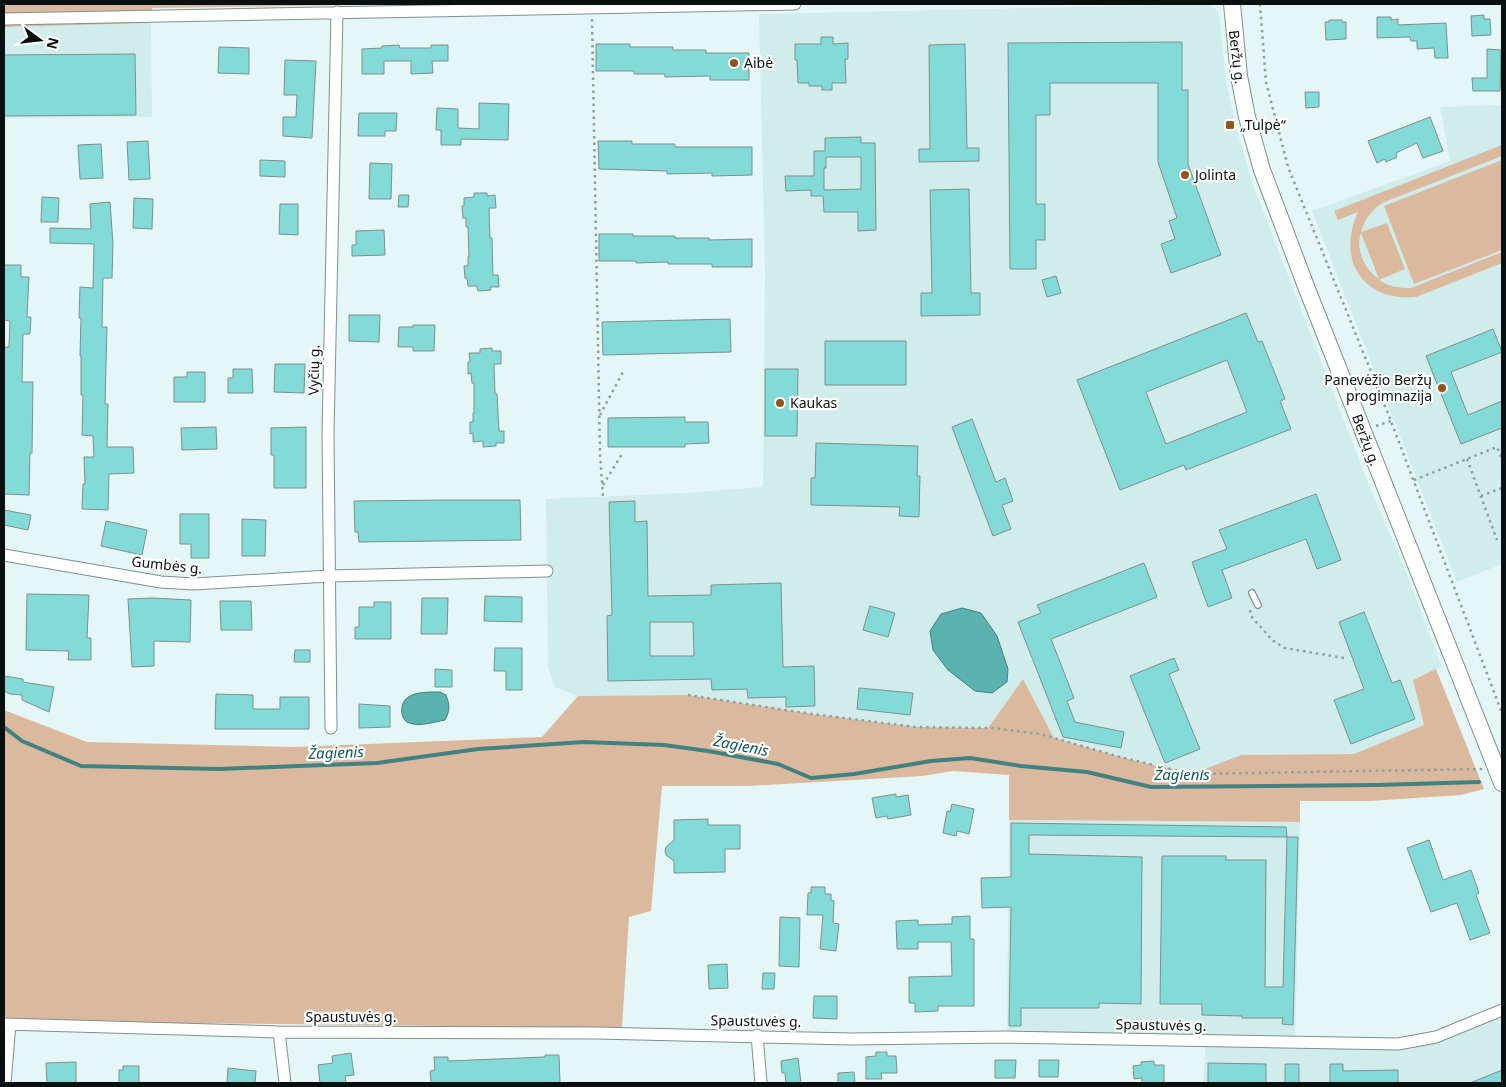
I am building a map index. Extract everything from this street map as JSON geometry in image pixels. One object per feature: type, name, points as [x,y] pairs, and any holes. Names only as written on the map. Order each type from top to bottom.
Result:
[{"type":"main road","name":"Beržų g.","points":[[1232,4],[1239,76],[1247,117],[1262,170],[1500,776]]},
{"type":"street","points":[[4,19],[336,12],[364,8],[592,8],[794,4]]},
{"type":"street","name":"Vyčių g.","points":[[331,728],[328,433],[336,12]]},
{"type":"street","name":"Gumbės g.","points":[[4,555],[161,582],[194,584],[329,576],[547,571]]},
{"type":"street","name":"Spaustuvės g.","points":[[7,1024],[280,1032],[757,1035],[852,1038],[1027,1037],[1398,1044],[1436,1037],[1502,1010]]},
{"type":"street","points":[[4,1083],[7,1024]]},
{"type":"street","points":[[280,1032],[285,1083]]},
{"type":"street","points":[[757,1035],[761,1083]]},
{"type":"lane","points":[[1252,593],[1258,605]]},
{"type":"path","points":[[1260,4],[1266,82],[1288,167],[1414,480],[1502,712]]},
{"type":"path","points":[[592,8],[600,454],[603,496]]},
{"type":"path","points":[[600,416],[624,370]]},
{"type":"path","points":[[1414,480],[1497,447],[1502,459]]},
{"type":"path","points":[[602,487],[622,454]]},
{"type":"path","points":[[1467,459],[1497,540]]},
{"type":"path","points":[[1481,496],[1502,488]]},
{"type":"path","points":[[1249,609],[1251,616],[1272,640],[1285,648],[1344,658]]},
{"type":"path","points":[[688,695],[812,714],[916,727],[994,728],[1040,734],[1124,758],[1192,774],[1500,776]]},
{"type":"shaded area","points":[[4,4],[432,4],[152,8],[151,23],[4,27]]},
{"type":"shaded area","points":[[1210,4],[1219,12],[1226,80],[1235,123],[1252,182],[1365,475],[1406,572],[1442,667],[1413,680],[1424,725],[1354,754],[1241,755],[1192,774],[1124,758],[1054,738],[1023,679],[988,728],[916,727],[812,714],[688,695],[578,696],[555,687],[548,668],[546,499],[684,493],[763,487],[765,273],[759,14]]},
{"type":"shaded area","points":[[151,23],[152,117],[4,118],[4,27]]},
{"type":"shaded area","name":"Panevėžio Beržų progimnazija","points":[[1502,105],[1502,564],[1457,582],[1312,211],[1450,161],[1440,107]]},
{"type":"shaded area","points":[[1502,145],[1502,156],[1382,203],[1367,219],[1361,232],[1387,223],[1405,269],[1379,280],[1395,287],[1411,288],[1502,252],[1502,263],[1416,297],[1397,297],[1381,293],[1369,285],[1359,274],[1353,261],[1350,246],[1352,230],[1358,212],[1338,220],[1334,211]],"holes":[[[1361,233],[1379,279],[1369,270],[1362,259],[1359,246]]]},
{"type":"shaded area","points":[[1502,160],[1502,250],[1414,284],[1384,206]]},
{"type":"shaded area","points":[[1436,669],[1484,789],[1461,795],[1370,801],[1300,801],[1300,822],[1009,820],[1009,775],[953,771],[922,776],[748,786],[662,786],[651,911],[629,917],[622,1028],[4,1021],[4,710],[87,742],[294,747],[542,737],[578,696],[688,695],[812,714],[916,727],[988,728],[1023,679],[1054,738],[1124,758],[1192,774],[1241,755],[1354,754],[1424,725],[1413,680]]},
{"type":"shaded area","points":[[1009,820],[1300,822],[1295,1048],[1400,1049],[1502,1014],[1502,1083],[1203,1083],[1206,1035],[1007,1033]]},
{"type":"water","points":[[962,608],[981,613],[997,636],[1008,669],[1007,682],[992,693],[975,691],[948,670],[933,650],[930,631],[941,614]]},
{"type":"water","points":[[440,692],[446,695],[448,702],[449,711],[445,720],[427,724],[405,721],[402,714],[402,706],[408,697],[420,693]]},
{"type":"building","points":[[1484,15],[1484,19],[1490,19],[1491,35],[1472,36],[1471,16]]},
{"type":"building","points":[[1377,17],[1391,17],[1391,20],[1398,19],[1398,25],[1446,23],[1448,58],[1435,58],[1434,48],[1417,49],[1417,41],[1411,41],[1410,37],[1377,38]]},
{"type":"building","points":[[1329,20],[1342,20],[1342,22],[1346,22],[1346,39],[1326,40],[1325,22],[1329,22]]},
{"type":"building","points":[[821,37],[833,37],[833,44],[848,43],[848,59],[845,59],[846,83],[832,83],[832,90],[822,90],[822,86],[809,86],[809,83],[798,83],[795,44],[821,44]]},
{"type":"building","points":[[1182,42],[1182,90],[1188,90],[1188,164],[1221,255],[1171,273],[1161,244],[1175,239],[1169,221],[1177,218],[1158,162],[1158,83],[1050,83],[1050,115],[1036,115],[1036,204],[1045,204],[1045,240],[1036,240],[1036,269],[1010,269],[1008,43]]},
{"type":"building","points":[[596,44],[630,44],[630,47],[673,47],[673,50],[706,50],[706,53],[749,53],[749,80],[710,80],[710,76],[665,77],[665,74],[634,74],[634,71],[596,71]]},
{"type":"building","points":[[965,44],[967,148],[979,148],[979,161],[919,162],[919,149],[930,149],[929,45]]},
{"type":"building","points":[[399,45],[400,48],[431,48],[431,45],[448,45],[448,61],[432,61],[433,73],[411,74],[411,61],[384,61],[384,74],[362,74],[362,49]]},
{"type":"building","points":[[219,47],[249,48],[249,74],[218,73]]},
{"type":"building","points":[[1487,49],[1501,50],[1500,91],[1473,91],[1472,78],[1487,78]]},
{"type":"building","points":[[135,54],[136,115],[4,116],[4,55]]},
{"type":"building","points":[[285,60],[316,61],[312,138],[283,136],[283,117],[296,117],[297,95],[284,95]]},
{"type":"building","points":[[1305,92],[1319,92],[1319,107],[1306,108]]},
{"type":"building","points":[[479,103],[509,104],[508,140],[461,139],[461,145],[441,145],[441,130],[436,130],[437,108],[458,109],[458,128],[479,129]]},
{"type":"building","points":[[359,113],[397,113],[396,131],[385,131],[385,136],[358,136]]},
{"type":"building","points":[[1430,117],[1443,151],[1423,158],[1417,143],[1396,153],[1397,157],[1386,162],[1385,159],[1377,163],[1368,141]]},
{"type":"building","points":[[861,137],[861,143],[875,143],[876,230],[858,231],[858,212],[824,212],[823,196],[811,196],[811,190],[786,191],[785,176],[814,176],[814,151],[825,151],[825,138]],"holes":[[[826,157],[861,157],[861,189],[824,190]]]},
{"type":"building","points":[[148,141],[150,179],[129,180],[127,142]]},
{"type":"building","points":[[598,141],[632,141],[632,144],[675,144],[675,147],[752,147],[752,175],[712,176],[712,173],[667,174],[667,171],[599,169]]},
{"type":"building","points":[[101,144],[103,178],[80,179],[78,145]]},
{"type":"building","points":[[260,160],[285,161],[285,177],[260,176]]},
{"type":"building","points":[[370,163],[392,164],[391,199],[369,199]]},
{"type":"building","points":[[969,189],[971,293],[980,293],[980,315],[921,316],[921,293],[932,293],[930,190]]},
{"type":"building","points":[[474,193],[487,193],[487,196],[495,195],[496,208],[489,208],[490,238],[492,238],[493,275],[498,275],[499,287],[490,287],[491,290],[478,291],[477,286],[468,286],[467,278],[465,278],[464,266],[468,266],[469,257],[468,227],[466,227],[466,218],[463,218],[462,206],[464,206],[464,198],[474,197]]},
{"type":"building","points":[[399,195],[409,195],[408,207],[398,207]]},
{"type":"building","points":[[42,197],[59,198],[58,222],[41,222]]},
{"type":"building","points":[[134,198],[153,199],[152,229],[133,228]]},
{"type":"building","points":[[110,202],[113,244],[112,278],[103,278],[102,327],[107,327],[105,404],[108,404],[107,447],[133,447],[134,473],[109,474],[108,510],[82,509],[83,484],[85,484],[84,457],[94,457],[93,436],[82,435],[83,395],[81,395],[80,287],[93,288],[94,244],[50,243],[50,228],[91,229],[90,204]]},
{"type":"building","points":[[280,204],[298,204],[298,235],[279,234]]},
{"type":"building","points":[[384,230],[385,255],[352,256],[352,245],[356,245],[356,231]]},
{"type":"building","points":[[599,234],[675,236],[675,238],[709,238],[709,240],[752,239],[752,267],[712,267],[712,264],[668,264],[668,262],[599,261]]},
{"type":"building","points":[[4,265],[21,265],[21,277],[29,277],[27,317],[31,317],[30,334],[23,334],[22,382],[33,382],[32,453],[30,453],[29,495],[4,494],[4,347],[9,347],[10,321],[4,320]]},
{"type":"building","points":[[1056,276],[1061,293],[1047,297],[1042,280]]},
{"type":"building","points":[[1246,313],[1258,342],[1262,341],[1285,399],[1280,401],[1291,429],[1186,470],[1184,465],[1120,490],[1077,380]],"holes":[[[1227,360],[1247,412],[1166,444],[1146,392]]]},
{"type":"building","points":[[349,315],[380,315],[379,342],[349,341]]},
{"type":"building","points":[[730,319],[731,352],[603,355],[602,322]]},
{"type":"building","points":[[413,325],[435,325],[434,351],[413,351],[413,347],[398,347],[399,327],[413,327]]},
{"type":"building","points":[[1493,329],[1502,352],[1451,372],[1468,415],[1502,401],[1502,428],[1461,444],[1426,356]]},
{"type":"building","points":[[825,341],[906,341],[906,385],[825,385]]},
{"type":"building","points":[[492,348],[492,351],[501,351],[501,364],[494,364],[499,431],[504,431],[504,443],[483,447],[483,441],[473,442],[473,433],[470,434],[470,422],[473,422],[474,413],[474,383],[472,383],[471,373],[468,374],[468,362],[470,362],[469,353],[480,353],[480,349]]},
{"type":"building","points":[[275,364],[305,364],[304,393],[274,392]]},
{"type":"building","points":[[233,369],[252,369],[253,393],[228,393],[228,378],[233,378]]},
{"type":"building","points":[[765,369],[798,369],[797,436],[765,436]]},
{"type":"building","points":[[187,372],[205,372],[205,402],[174,402],[174,377],[187,377]]},
{"type":"building","points":[[685,417],[685,422],[708,422],[709,443],[685,444],[685,447],[608,447],[608,418]]},
{"type":"building","points":[[972,419],[996,482],[1005,478],[1013,501],[1002,505],[1011,529],[993,536],[952,427]]},
{"type":"building","points":[[216,427],[217,449],[182,450],[181,428]]},
{"type":"building","points":[[306,427],[306,488],[274,488],[274,455],[271,455],[271,428]]},
{"type":"building","points":[[816,443],[918,446],[917,476],[920,476],[919,517],[899,516],[900,507],[811,505],[811,478],[815,478]]},
{"type":"building","points":[[1316,494],[1341,560],[1317,569],[1306,539],[1222,570],[1232,598],[1208,607],[1192,562],[1227,549],[1219,530]]},
{"type":"building","points":[[520,500],[521,540],[359,542],[358,532],[355,532],[354,501]]},
{"type":"building","points":[[635,501],[635,522],[647,521],[648,596],[711,595],[711,585],[781,583],[783,667],[814,666],[815,706],[786,707],[786,697],[748,698],[747,689],[712,690],[711,679],[608,681],[607,616],[612,615],[609,502]],"holes":[[[650,622],[693,622],[694,656],[650,656]]]},
{"type":"building","points":[[4,510],[31,515],[28,530],[4,525]]},
{"type":"building","points":[[180,514],[209,514],[209,558],[191,558],[191,544],[180,544]]},
{"type":"building","points":[[242,519],[266,520],[265,556],[242,556]]},
{"type":"building","points":[[106,521],[147,530],[142,555],[101,546]]},
{"type":"building","points":[[1144,563],[1157,597],[1051,639],[1074,698],[1067,701],[1075,722],[1124,732],[1121,748],[1063,737],[1018,622],[1041,613],[1037,605]]},
{"type":"building","points":[[27,594],[89,595],[87,638],[91,638],[91,660],[68,660],[69,651],[26,650]]},
{"type":"building","points":[[485,596],[522,597],[522,622],[484,621]]},
{"type":"building","points":[[422,598],[448,598],[447,634],[421,634]]},
{"type":"building","points":[[128,599],[191,600],[190,642],[154,641],[154,666],[132,667]]},
{"type":"building","points":[[220,601],[251,601],[252,630],[221,630]]},
{"type":"building","points":[[374,602],[391,602],[391,639],[355,639],[355,627],[359,627],[359,607],[374,607]]},
{"type":"building","points":[[870,606],[895,613],[888,637],[863,630]]},
{"type":"building","points":[[1364,612],[1392,683],[1400,680],[1415,719],[1351,744],[1334,700],[1364,689],[1339,622]]},
{"type":"building","points":[[495,648],[522,648],[522,690],[506,690],[506,671],[494,671]]},
{"type":"building","points":[[295,650],[310,650],[310,662],[294,662]]},
{"type":"building","points":[[1174,658],[1179,670],[1169,674],[1200,749],[1165,763],[1130,676]]},
{"type":"building","points":[[435,669],[452,670],[452,687],[435,687]]},
{"type":"building","points":[[4,676],[23,679],[23,682],[54,687],[49,712],[22,700],[22,695],[10,694],[4,691]]},
{"type":"building","points":[[859,688],[913,693],[910,715],[857,709]]},
{"type":"building","points":[[216,694],[253,695],[253,709],[280,709],[280,697],[309,697],[309,729],[215,729]]},
{"type":"building","points":[[359,704],[390,706],[390,727],[359,728]]},
{"type":"building","points":[[896,794],[896,797],[908,795],[911,815],[888,819],[887,816],[876,818],[872,798]]},
{"type":"building","points":[[952,804],[974,809],[969,834],[957,831],[956,836],[943,833],[947,811],[950,812]]},
{"type":"building","points":[[708,819],[708,825],[740,825],[740,849],[725,849],[725,872],[674,873],[674,861],[666,855],[665,851],[666,847],[674,840],[674,820]]},
{"type":"building","points":[[1011,823],[1286,827],[1287,837],[1029,835],[1029,854],[1142,857],[1141,1004],[1099,1003],[1099,1008],[1021,1008],[1021,1026],[1009,1026],[1011,907],[982,908],[981,878],[1011,877]]},
{"type":"building","points":[[1287,837],[1298,837],[1293,1025],[1282,1024],[1283,1018],[1242,1018],[1242,1016],[1202,1015],[1202,1004],[1160,1004],[1162,856],[1226,856],[1226,860],[1266,860],[1265,987],[1283,987]]},
{"type":"building","points":[[1429,840],[1443,880],[1471,870],[1479,893],[1476,895],[1490,933],[1470,940],[1457,903],[1431,912],[1407,848]]},
{"type":"building","points":[[811,887],[825,887],[825,894],[831,894],[831,900],[834,901],[833,923],[839,924],[836,951],[820,949],[823,915],[807,915],[808,893],[811,893]]},
{"type":"building","points":[[970,916],[970,939],[974,939],[974,1006],[938,1006],[938,1011],[915,1012],[915,1003],[909,1003],[909,977],[952,976],[951,942],[918,942],[918,949],[897,949],[896,921],[918,920],[918,925],[952,924],[952,917]]},
{"type":"building","points":[[780,917],[800,918],[799,967],[779,966]]},
{"type":"building","points":[[727,964],[728,988],[709,989],[708,965]]},
{"type":"building","points":[[763,973],[775,973],[774,989],[762,989]]},
{"type":"building","points":[[814,996],[837,996],[837,1019],[813,1018]]},
{"type":"building","points":[[876,1052],[887,1052],[887,1056],[896,1056],[897,1073],[881,1073],[882,1079],[866,1079],[866,1057],[876,1056]]},
{"type":"building","points":[[351,1053],[354,1075],[345,1076],[346,1083],[320,1083],[318,1065],[333,1063],[332,1056]]},
{"type":"building","points":[[545,1055],[559,1055],[560,1083],[431,1083],[430,1071],[435,1070],[434,1057],[448,1057],[448,1061],[545,1057]]},
{"type":"building","points":[[798,1058],[801,1083],[786,1083],[785,1073],[782,1073],[781,1061]]},
{"type":"building","points":[[995,1060],[1016,1060],[1015,1078],[995,1078]]},
{"type":"building","points":[[1039,1060],[1059,1060],[1058,1077],[1039,1077]]},
{"type":"building","points":[[1154,1061],[1154,1065],[1164,1065],[1164,1083],[1142,1083],[1142,1078],[1134,1079],[1133,1066],[1141,1065],[1141,1062]]},
{"type":"building","points":[[76,1062],[76,1083],[47,1083],[46,1063]]},
{"type":"building","points":[[1208,1063],[1266,1064],[1266,1083],[1208,1083]]},
{"type":"building","points":[[1285,1064],[1299,1064],[1299,1083],[1285,1083]]},
{"type":"building","points":[[1330,1064],[1343,1064],[1343,1071],[1398,1070],[1398,1083],[1330,1083]]},
{"type":"building","points":[[123,1066],[139,1066],[139,1083],[119,1083],[119,1070],[123,1070]]},
{"type":"building","points":[[228,1068],[256,1071],[255,1083],[227,1083]]},
{"type":"building","points":[[1502,1070],[1502,1083],[1470,1083]]},
{"type":"building","points":[[854,1072],[855,1083],[838,1083],[838,1073]]},
{"type":"waterway","name":"Žagienis","points":[[4,727],[22,741],[81,766],[219,769],[377,763],[478,749],[584,742],[664,745],[708,751],[778,764],[811,778],[854,774],[931,761],[970,758],[1021,766],[1087,772],[1151,787],[1479,782]]},
{"type":"place","name":"Aibė","points":[[734,63]]},
{"type":"place","name":"„Tulpė“","points":[[1230,125]]},
{"type":"place","name":"Jolinta","points":[[1185,175]]},
{"type":"place","name":"Panevėžio Beržų progimnazija","points":[[1442,388]]},
{"type":"place","name":"Kaukas","points":[[780,403]]}]
